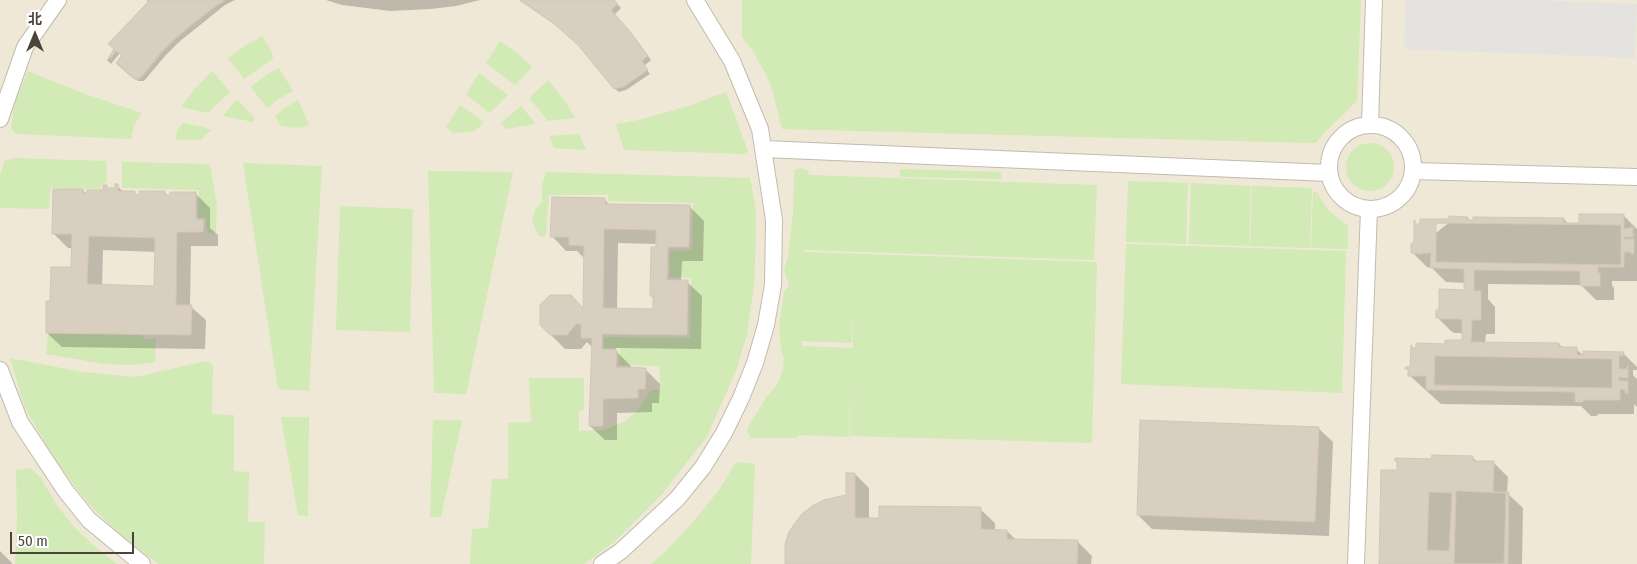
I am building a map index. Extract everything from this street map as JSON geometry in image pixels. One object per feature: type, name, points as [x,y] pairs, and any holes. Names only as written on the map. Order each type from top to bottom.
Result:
[{"type":"street","points":[[45,0],[45,18]]},
{"type":"street","points":[[0,119],[3,98],[25,47],[58,0]]},
{"type":"street","points":[[602,564],[621,551],[676,499],[703,467],[727,427],[755,363],[766,325],[773,285],[774,220],[760,129],[732,60],[695,0]]},
{"type":"street","points":[[1370,125],[1374,0]]},
{"type":"street","points":[[1370,125],[1384,127],[1397,134],[1406,144],[1412,157],[1413,171],[1408,188],[1397,201],[1380,208],[1369,209],[1363,209],[1347,202],[1335,189],[1329,173],[1331,155],[1339,140],[1353,129],[1370,125]]},
{"type":"street","points":[[764,149],[1329,173]]},
{"type":"street","points":[[1413,171],[1637,177]]},
{"type":"street","points":[[1356,564],[1369,209]]},
{"type":"street","points":[[0,370],[20,422],[65,490],[89,520],[142,564]]},
{"type":"shaded area","points":[[0,0],[1637,0],[1637,564],[0,564]]},
{"type":"shaded area","points":[[1406,0],[1534,0],[1637,4],[1635,58],[1404,49]]},
{"type":"green space","points":[[742,0],[1361,0],[1357,101],[1316,143],[782,129],[772,89],[766,75],[753,51],[742,37]]},
{"type":"green space","points":[[262,36],[272,52],[273,59],[244,79],[228,58]]},
{"type":"green space","points":[[500,41],[532,67],[515,85],[486,63]]},
{"type":"green space","points":[[279,68],[293,91],[267,108],[251,87],[266,75]]},
{"type":"green space","points":[[28,71],[82,93],[142,113],[134,125],[131,139],[16,134],[11,128],[14,105]]},
{"type":"green space","points":[[212,71],[230,92],[208,113],[181,107],[194,90]]},
{"type":"green space","points":[[479,73],[508,95],[490,113],[466,95]]},
{"type":"green space","points":[[548,80],[565,101],[575,118],[548,121],[529,98]]},
{"type":"green space","points":[[726,92],[748,151],[744,154],[624,150],[616,124],[685,107]]},
{"type":"green space","points":[[237,99],[255,118],[253,122],[223,116]]},
{"type":"green space","points":[[298,100],[309,124],[297,128],[281,126],[275,116]]},
{"type":"green space","points":[[460,105],[484,122],[475,131],[453,133],[446,127]]},
{"type":"green space","points":[[521,106],[536,124],[506,129],[501,123]]},
{"type":"green space","points":[[183,123],[211,130],[201,140],[176,140],[177,130]]},
{"type":"green space","points":[[579,134],[586,150],[554,148],[549,136]]},
{"type":"green space","points":[[1365,143],[1375,143],[1387,150],[1394,162],[1394,172],[1387,184],[1375,191],[1365,191],[1357,187],[1350,180],[1346,172],[1346,162],[1350,154],[1357,147]]},
{"type":"green space","points":[[16,158],[106,161],[107,183],[102,183],[101,189],[51,188],[49,209],[0,208],[0,175],[5,160]]},
{"type":"green space","points":[[122,162],[210,165],[217,205],[216,232],[214,234],[209,233],[206,227],[206,218],[198,217],[199,190],[122,188]]},
{"type":"green space","points":[[243,163],[322,166],[309,391],[278,389]]},
{"type":"green space","points":[[802,168],[808,171],[809,175],[1097,185],[1094,260],[806,250],[806,243],[805,252],[1097,262],[1092,443],[850,436],[851,376],[849,437],[799,435],[796,438],[751,438],[747,430],[766,397],[776,386],[782,373],[784,359],[779,327],[784,292],[789,286],[784,270],[788,256],[793,212],[794,171]],"holes":[[[853,310],[853,348],[802,346],[802,341],[852,343]]]},
{"type":"green space","points":[[900,169],[1001,172],[1002,179],[903,177],[900,176]]},
{"type":"green space","points":[[428,171],[513,172],[466,394],[434,393]]},
{"type":"green space","points":[[546,172],[750,178],[756,209],[756,240],[754,285],[747,334],[736,371],[706,438],[662,494],[614,542],[584,564],[470,564],[472,529],[488,528],[492,479],[508,479],[508,423],[531,422],[529,378],[584,378],[584,410],[579,411],[579,431],[604,430],[624,422],[638,410],[651,390],[660,390],[659,366],[619,365],[620,348],[604,348],[604,337],[690,338],[691,278],[670,277],[670,251],[692,250],[693,203],[608,201],[608,195],[549,195],[546,235],[544,237],[538,235],[532,220],[535,210],[542,202],[542,186]]},
{"type":"green space","points":[[1128,181],[1188,183],[1186,244],[1126,242]]},
{"type":"green space","points":[[1191,183],[1251,186],[1249,246],[1189,244]]},
{"type":"green space","points":[[1252,186],[1312,188],[1310,248],[1250,246]]},
{"type":"green space","points":[[1313,191],[1317,193],[1329,211],[1348,226],[1348,249],[1311,248]]},
{"type":"green space","points":[[340,206],[413,209],[410,332],[336,330]]},
{"type":"green space","points":[[1126,244],[1346,251],[1342,393],[1121,384]]},
{"type":"green space","points":[[48,334],[141,335],[145,339],[156,339],[155,362],[134,365],[105,364],[46,354]]},
{"type":"green space","points":[[10,358],[82,372],[136,377],[206,361],[213,365],[212,414],[234,415],[234,471],[249,472],[248,522],[265,522],[264,564],[158,564],[117,532],[88,503],[53,457],[25,408]]},
{"type":"green space","points":[[281,417],[309,417],[308,516],[298,515]]},
{"type":"green space","points":[[433,420],[462,420],[441,517],[430,517]]},
{"type":"green space","points":[[736,462],[755,464],[751,564],[651,564],[694,521],[719,490]]},
{"type":"green space","points":[[30,468],[40,477],[59,508],[74,527],[117,564],[15,564],[16,470]]},
{"type":"building","points":[[147,0],[225,0],[175,38],[140,78],[135,79],[117,63],[122,55],[116,51],[110,59],[109,57],[114,49],[108,44],[148,2]]},
{"type":"building","points":[[520,0],[614,0],[618,4],[611,10],[648,56],[642,61],[648,70],[623,87],[614,89],[578,45],[552,22]]},
{"type":"building","points":[[218,4],[176,38],[141,78],[135,79],[133,78],[140,78],[175,38]]},
{"type":"building","points":[[115,184],[118,184],[118,191],[135,191],[135,195],[139,195],[139,191],[165,191],[165,195],[170,195],[170,192],[196,192],[196,219],[204,220],[203,232],[177,232],[176,305],[192,305],[191,335],[46,333],[46,301],[50,301],[51,267],[71,267],[72,234],[52,234],[53,189],[83,189],[83,193],[87,193],[87,190],[103,190],[103,185],[107,185],[107,188],[115,188]],"holes":[[[89,236],[155,238],[154,286],[87,284]]]},
{"type":"building","points":[[552,197],[605,198],[605,204],[690,205],[689,247],[668,247],[667,280],[688,280],[687,335],[602,334],[602,349],[617,350],[616,367],[646,368],[645,389],[638,389],[638,398],[603,399],[603,426],[589,426],[592,338],[581,338],[581,324],[576,324],[567,335],[550,335],[540,325],[540,305],[550,295],[571,295],[583,308],[584,246],[569,245],[569,237],[550,237]],"holes":[[[604,229],[656,230],[656,247],[651,247],[650,296],[653,296],[653,309],[603,308]]]},
{"type":"building","points":[[1579,214],[1624,214],[1624,229],[1633,227],[1633,237],[1624,237],[1624,239],[1634,239],[1634,254],[1624,252],[1624,267],[1598,267],[1600,286],[1580,286],[1580,271],[1474,270],[1474,291],[1481,291],[1481,320],[1472,320],[1471,342],[1559,343],[1559,347],[1577,347],[1577,355],[1583,355],[1583,351],[1624,352],[1623,356],[1619,356],[1619,369],[1627,369],[1628,366],[1628,378],[1619,377],[1619,381],[1628,381],[1628,393],[1620,389],[1620,400],[1584,400],[1583,402],[1575,402],[1575,392],[1426,390],[1426,376],[1408,376],[1408,369],[1405,369],[1405,367],[1410,367],[1411,345],[1412,348],[1416,348],[1416,343],[1445,344],[1445,340],[1462,340],[1462,319],[1436,318],[1436,310],[1439,310],[1439,289],[1464,290],[1464,269],[1430,268],[1431,253],[1411,253],[1411,243],[1414,243],[1414,220],[1415,224],[1420,224],[1420,219],[1449,219],[1449,216],[1468,217],[1468,220],[1473,220],[1473,217],[1564,218],[1564,223],[1579,223]]},
{"type":"building","points":[[1436,223],[1621,225],[1621,265],[1436,262]]},
{"type":"building","points":[[1435,356],[1612,359],[1612,388],[1434,385]]},
{"type":"building","points":[[1140,420],[1319,427],[1315,522],[1137,515]]},
{"type":"building","points":[[1432,455],[1473,456],[1473,461],[1494,461],[1493,492],[1509,492],[1508,564],[1379,564],[1381,470],[1397,470],[1395,458],[1431,459]]},
{"type":"building","points":[[846,473],[855,473],[855,518],[879,518],[879,506],[981,507],[981,529],[1007,530],[1007,539],[1078,540],[1077,564],[785,564],[785,544],[789,532],[795,523],[812,506],[824,500],[846,495]]},
{"type":"building","points":[[1456,491],[1506,493],[1504,564],[1454,564]]},
{"type":"building","points":[[1429,492],[1452,493],[1449,551],[1427,550]]}]
